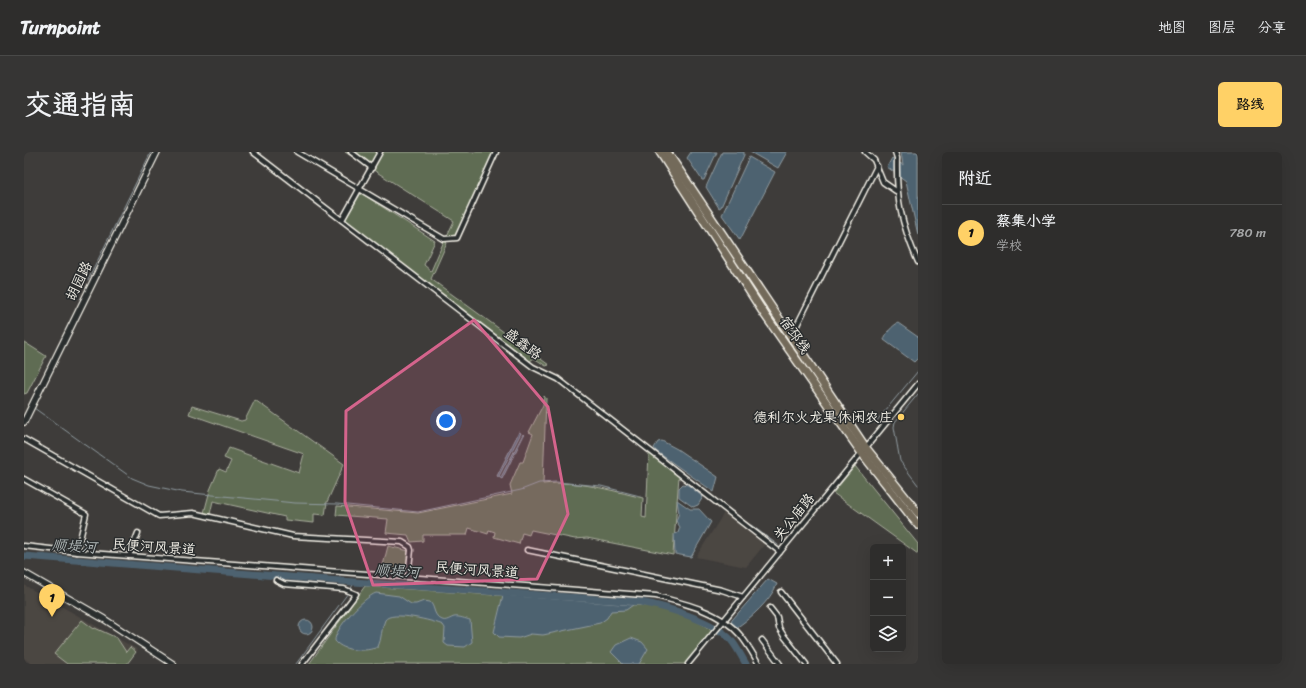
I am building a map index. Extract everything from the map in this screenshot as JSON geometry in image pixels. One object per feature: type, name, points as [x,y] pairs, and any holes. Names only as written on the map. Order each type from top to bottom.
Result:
[{"type":"main road","name":"宿邳线","points":[[660,152],[765,315],[918,525]]},
{"type":"main road","name":"宿邳线","points":[[667,152],[864,450],[918,513]]},
{"type":"street","name":"胡园路","points":[[24,422],[157,152]]},
{"type":"street","name":"盛鑫路","points":[[253,152],[533,367],[558,379],[780,552]]},
{"type":"street","points":[[297,152],[444,239],[457,238],[496,152]]},
{"type":"street","points":[[352,152],[372,168]]},
{"type":"street","points":[[342,220],[380,152]]},
{"type":"street","points":[[865,152],[874,160],[883,182],[896,191]]},
{"type":"street","points":[[895,152],[897,158],[896,191],[907,237],[918,262]]},
{"type":"street","points":[[791,338],[877,166]]},
{"type":"street","name":"关公庙路","points":[[688,664],[918,384]]},
{"type":"street","points":[[24,439],[159,516],[193,513],[293,536],[402,542],[410,547],[411,550],[408,576]]},
{"type":"street","points":[[24,479],[86,514],[77,552]]},
{"type":"street","points":[[128,556],[138,533]]},
{"type":"street","name":"民便河风景道","points":[[24,546],[77,552],[656,596],[685,604],[723,621],[741,635],[758,664]]},
{"type":"street","points":[[527,550],[722,590],[742,597]]},
{"type":"street","points":[[24,573],[104,619],[172,664]]},
{"type":"street","points":[[276,580],[284,584],[350,591],[356,594],[302,664]]},
{"type":"street","points":[[780,592],[837,664]]},
{"type":"street","points":[[770,608],[777,617],[784,636],[806,664]]},
{"type":"street","points":[[762,640],[780,664]]},
{"type":"highlighted area","points":[[474,320],[548,407],[568,514],[537,579],[373,585],[345,502],[346,411]]},
{"type":"shaded area","points":[[724,513],[765,544],[746,567],[696,557]]},
{"type":"shaded area","points":[[24,585],[138,650],[127,664],[31,664],[24,658]]},
{"type":"green space","points":[[345,152],[494,152],[456,236],[446,238],[454,221]]},
{"type":"green space","points":[[361,193],[435,241],[424,265],[431,271],[444,241],[447,243],[431,279],[549,365],[546,366],[534,358],[530,361],[345,220]]},
{"type":"green space","points":[[24,342],[46,356],[27,393],[24,394]]},
{"type":"green space","points":[[544,396],[546,398],[543,484],[568,483],[606,489],[643,498],[642,517],[646,518],[649,453],[679,476],[673,555],[587,538],[575,539],[531,530],[529,535],[522,533],[519,544],[494,537],[495,532],[489,530],[488,534],[469,528],[467,535],[423,535],[423,541],[411,542],[408,535],[386,533],[388,519],[336,515],[337,506],[418,513],[512,494],[510,485],[520,462],[523,462],[533,434],[529,432],[543,405]]},
{"type":"green space","points":[[255,400],[344,464],[327,502],[325,515],[314,514],[314,523],[285,520],[285,517],[213,501],[210,514],[204,513],[210,490],[219,469],[226,472],[231,461],[224,458],[229,448],[299,473],[304,454],[189,414],[192,406],[241,421],[245,420]]},
{"type":"green space","points":[[855,466],[918,544],[918,554],[906,544],[833,493]]},
{"type":"green space","points":[[388,546],[409,551],[407,575],[381,573]]},
{"type":"green space","points":[[365,586],[649,606],[674,612],[690,618],[712,631],[685,664],[309,664]]},
{"type":"green space","points":[[82,620],[94,629],[95,628],[117,638],[126,652],[130,647],[136,652],[127,664],[67,664],[54,654]]},
{"type":"water","points":[[691,152],[717,152],[704,180],[702,180],[687,158]]},
{"type":"water","points":[[722,152],[744,152],[744,155],[721,207],[719,208],[706,187]]},
{"type":"water","points":[[750,152],[787,152],[778,168]]},
{"type":"water","points":[[901,152],[918,152],[918,235],[906,181],[887,167],[892,158],[903,165]]},
{"type":"water","points":[[749,157],[775,172],[740,240],[722,215]]},
{"type":"water","points":[[898,323],[918,337],[918,358],[914,362],[884,340],[890,330]]},
{"type":"water","points":[[519,432],[521,433],[499,476],[501,477],[523,434],[524,435],[502,479],[497,476]]},
{"type":"water","points":[[662,441],[677,449],[718,477],[714,492],[656,451],[654,448],[658,442]]},
{"type":"water","points":[[683,484],[688,485],[703,497],[698,505],[693,507],[679,497],[679,488]]},
{"type":"water","points":[[677,500],[690,509],[699,509],[711,522],[691,557],[675,554],[674,534],[678,533],[680,527],[676,521],[679,513]]},
{"type":"water","points":[[768,579],[777,584],[770,597],[754,614],[736,628],[731,622],[732,620]]},
{"type":"water","points":[[376,593],[399,596],[411,604],[424,601],[430,602],[437,616],[443,620],[460,617],[470,620],[472,642],[465,647],[448,646],[444,643],[445,628],[443,625],[413,617],[395,616],[389,617],[385,620],[378,647],[367,650],[355,650],[339,645],[335,641],[339,629],[364,600]]},
{"type":"water","points":[[503,595],[633,605],[626,610],[611,611],[607,618],[600,623],[543,635],[531,634],[519,638],[499,637],[494,632]]},
{"type":"water","points":[[306,620],[311,622],[313,627],[311,632],[306,634],[301,632],[299,627],[301,622]]},
{"type":"water","points":[[631,638],[642,642],[648,649],[639,664],[623,664],[611,652],[616,645]]},
{"type":"waterway","points":[[88,280],[151,152]]},
{"type":"waterway","points":[[875,423],[918,371]]},
{"type":"waterway","points":[[918,394],[895,422],[894,427],[900,461],[918,485]]},
{"type":"waterway","points":[[34,408],[132,478],[149,485],[182,492],[295,503],[337,504],[418,512],[521,490],[539,483],[556,482],[601,486],[640,496]]},
{"type":"waterway","points":[[651,448],[746,522]]},
{"type":"waterway","points":[[751,525],[778,545]]},
{"type":"waterway","name":"顺堤河","points":[[24,556],[354,582],[640,602],[675,611],[714,627],[724,633],[731,640],[746,664]]},
{"type":"waterway","points":[[350,591],[354,582]]},
{"type":"waterway","points":[[296,664],[348,593]]},
{"type":"place","name":"德利尔火龙果休闲农庄","points":[[901,417]]},
{"type":"place","name":"蔡集小学","points":[[52,617]]}]
